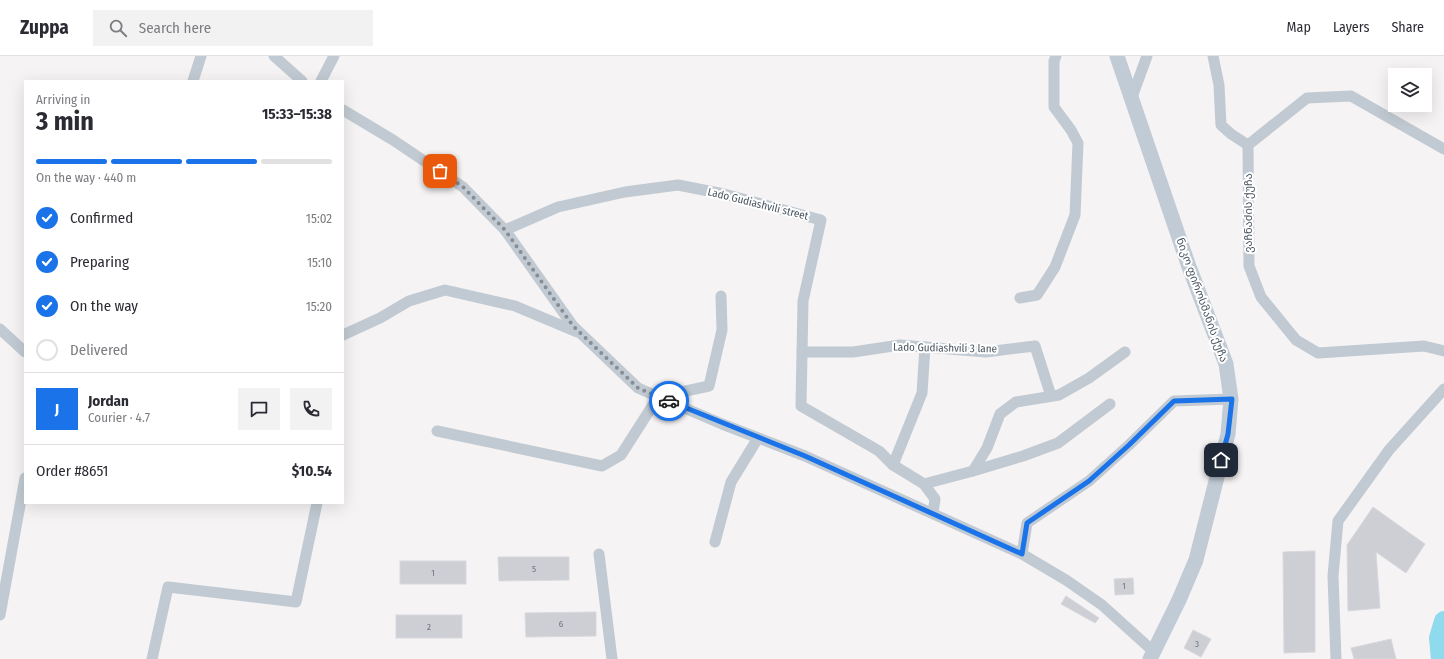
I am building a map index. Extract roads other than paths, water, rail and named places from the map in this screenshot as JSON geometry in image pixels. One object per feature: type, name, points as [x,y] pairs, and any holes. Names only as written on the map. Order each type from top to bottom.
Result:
[{"type":"main road","name":"ნიკო ფიროსმანის ქუჩა","points":[[1117,56],[1188,264],[1226,364],[1232,399],[1228,434],[1196,560],[1180,600],[1152,655]]},
{"type":"street","points":[[193,80],[201,56]]},
{"type":"street","points":[[274,56],[301,80]]},
{"type":"street","points":[[322,80],[334,56]]},
{"type":"street","points":[[1020,298],[1037,295],[1055,267],[1075,215],[1078,143],[1071,130],[1054,106],[1054,61],[1056,56]]},
{"type":"street","points":[[1132,97],[1147,56]]},
{"type":"street","points":[[1212,56],[1219,86],[1221,125],[1231,134],[1248,145],[1307,98],[1351,96],[1444,149]]},
{"type":"street","points":[[344,111],[393,140],[463,187],[505,230],[573,326],[638,388],[805,456],[1022,554],[1066,580],[1102,605],[1152,655]]},
{"type":"street","name":"ვაჩნაძის ქუჩა","points":[[1248,145],[1248,266],[1261,297],[1296,340],[1318,353],[1424,346],[1444,351]]},
{"type":"street","name":"Lado Gudiashvili street","points":[[505,230],[558,207],[625,192],[678,185],[724,194],[821,220],[803,301],[801,406],[879,451],[893,465],[924,484],[935,499],[933,513]]},
{"type":"street","points":[[344,335],[380,318],[409,301],[445,290],[515,306],[580,332]]},
{"type":"street","points":[[437,431],[602,466],[621,454],[658,397],[709,386],[722,330],[721,296]]},
{"type":"street","points":[[0,329],[24,351]]},
{"type":"street","name":"Lado Gudiashvili 3 lane","points":[[802,352],[853,352],[900,345],[986,352],[1035,346],[1051,396]]},
{"type":"street","points":[[893,465],[922,393],[925,347]]},
{"type":"street","points":[[973,471],[987,448],[1000,414],[1016,402],[1059,395],[1089,378],[1125,352]]},
{"type":"street","points":[[1336,659],[1333,576],[1338,521],[1389,450],[1444,389]]},
{"type":"street","points":[[1022,554],[1027,523],[1089,481],[1174,401],[1232,399]]},
{"type":"street","points":[[924,484],[1023,456],[1058,443],[1110,404]]},
{"type":"street","points":[[714,542],[731,482],[758,438]]},
{"type":"street","points":[[0,616],[24,484]]},
{"type":"street","points":[[152,659],[168,587],[296,602],[318,504]]},
{"type":"street","points":[[599,554],[612,659]]},
{"type":"waterway","points":[[1441,659],[1439,638],[1444,621]]}]
